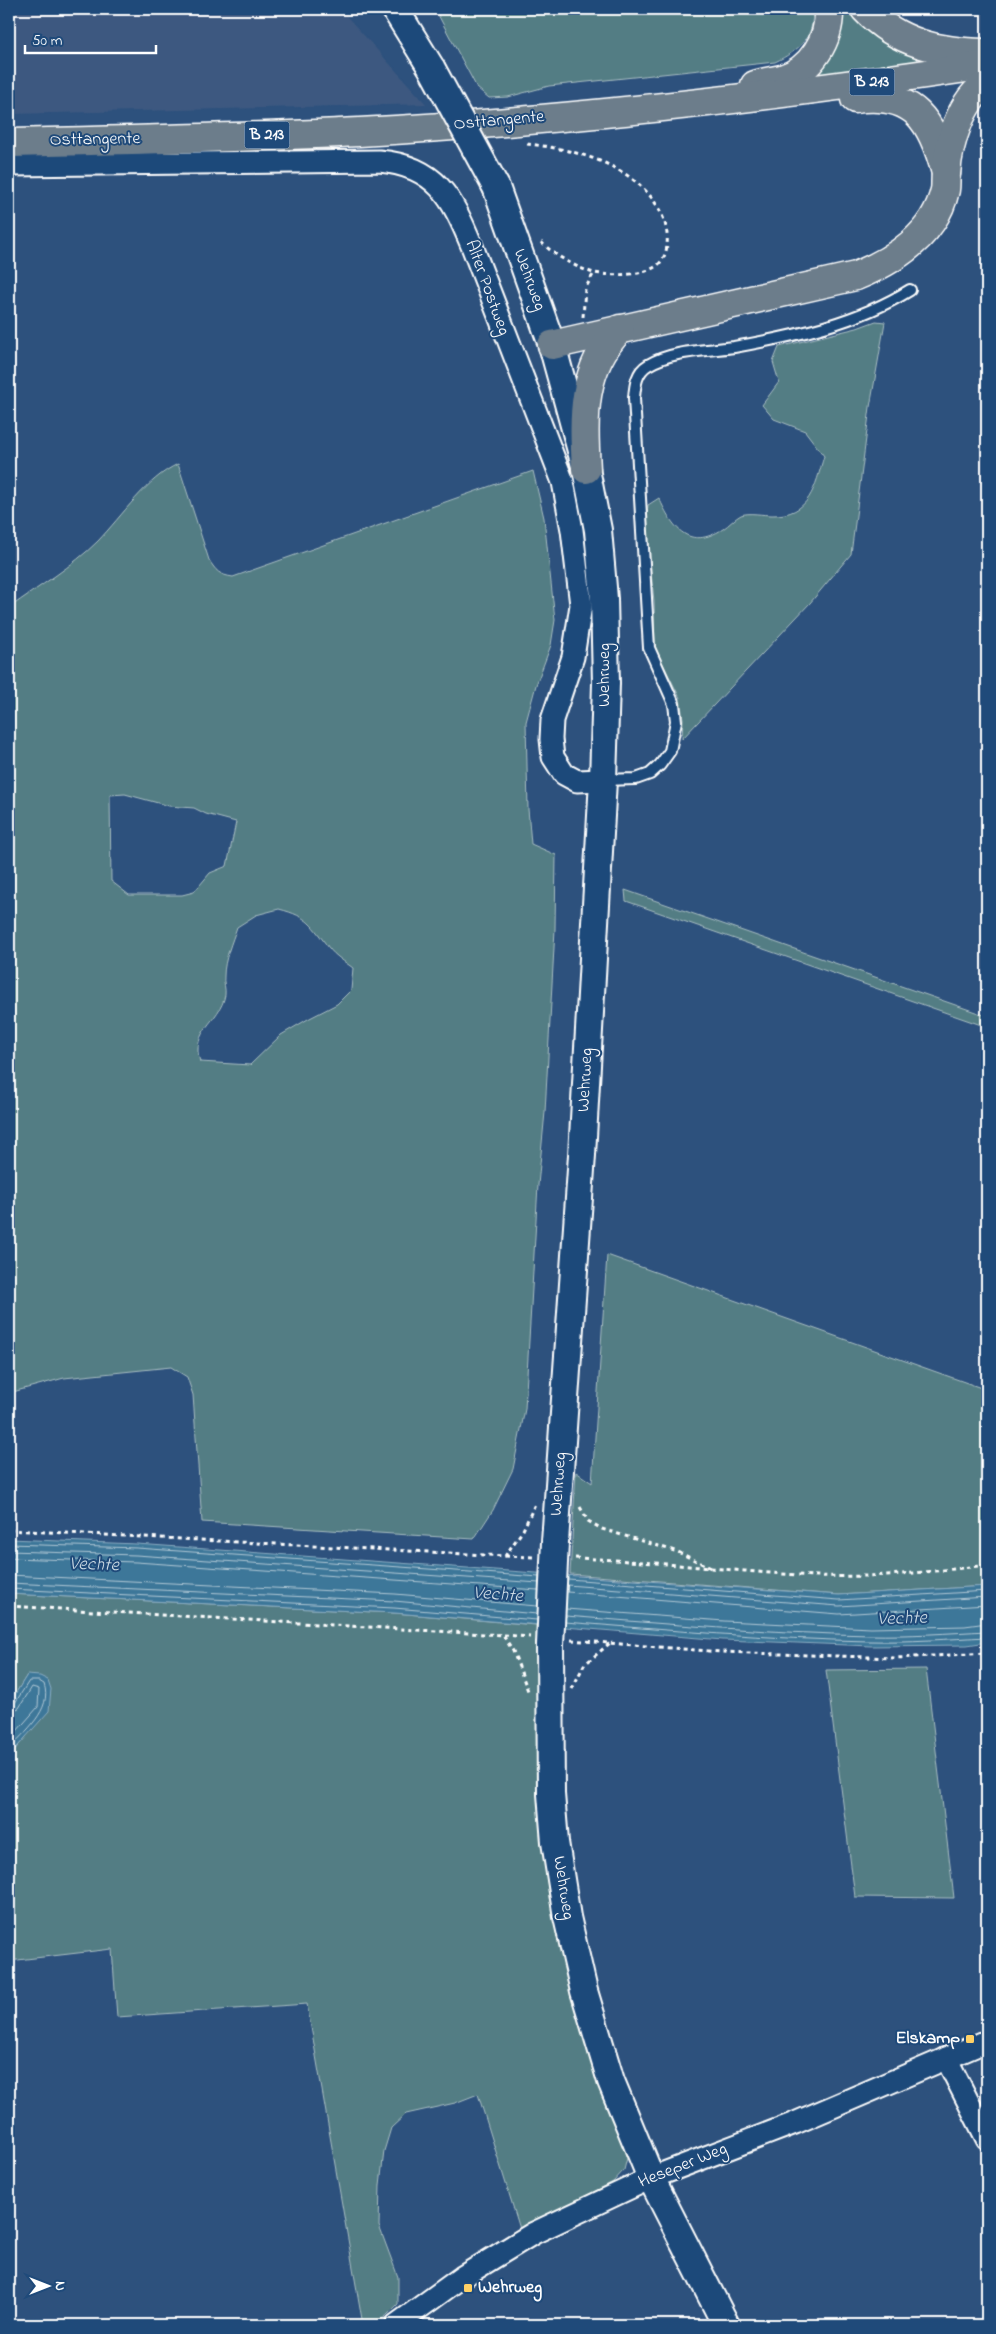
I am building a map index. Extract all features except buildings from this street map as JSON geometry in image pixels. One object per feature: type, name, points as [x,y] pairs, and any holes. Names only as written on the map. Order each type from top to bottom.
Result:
[{"type":"main road","points":[[685,103],[783,78],[800,69],[814,57],[822,44],[827,30],[829,9]]},
{"type":"main road","points":[[865,9],[878,22],[909,41],[932,49],[987,53]]},
{"type":"main road","name":"Osttangente","points":[[9,143],[359,132],[526,120],[756,97],[987,65]]},
{"type":"main road","points":[[552,345],[856,276],[880,266],[905,250],[924,233],[946,189],[946,173],[956,130],[964,108],[974,94],[987,84]]},
{"type":"main road","points":[[756,97],[831,102],[875,96],[896,99],[916,112],[931,128],[939,145],[946,173]]},
{"type":"main road","points":[[586,469],[583,422],[595,363],[602,350],[620,329]]},
{"type":"street","name":"Wehrweg","points":[[395,9],[432,69],[496,187],[552,345],[586,469],[598,530],[604,599],[606,683],[603,780],[582,1155],[559,1475],[557,1552],[548,1640],[551,1794],[555,1842],[567,1917],[584,1991],[611,2081],[651,2178],[726,2325]]},
{"type":"street","name":"Alter Postweg","points":[[9,165],[378,161],[390,162],[410,168],[429,177],[444,191],[457,210],[472,246],[563,482],[572,530],[581,605],[579,631],[573,657],[552,720],[551,739],[553,757],[564,774],[577,781],[603,780]]},
{"type":"street","name":"Heseper Weg","points":[[396,2325],[462,2277],[534,2232],[651,2178],[795,2123],[987,2042]]},
{"type":"street","points":[[946,2058],[987,2139]]},
{"type":"lane","points":[[603,780],[636,779],[650,774],[660,765],[670,751],[676,721],[674,704],[649,648],[634,417],[636,382],[640,372],[648,365],[673,356],[765,341],[843,322],[881,308],[910,290]]},
{"type":"path","points":[[521,143],[556,147],[590,158],[620,172],[639,184],[654,201],[662,216],[667,230],[667,252],[657,265],[636,274],[594,273],[555,254],[540,241],[536,234]]},
{"type":"path","points":[[505,1556],[523,1530],[539,1497],[550,1481],[559,1475]]},
{"type":"path","points":[[578,1504],[588,1521],[602,1530],[678,1552],[711,1568]]},
{"type":"path","points":[[9,1530],[505,1556],[557,1552],[711,1568],[818,1576],[908,1575],[987,1566]]},
{"type":"path","points":[[9,1606],[503,1635],[721,1652],[896,1658],[987,1653]]},
{"type":"path","points":[[503,1635],[513,1651],[528,1693]]},
{"type":"path","points":[[549,1716],[561,1712],[584,1665],[610,1642]]},
{"type":"shaded area","points":[[9,9],[340,9],[426,104],[9,114]]},
{"type":"green space","points":[[435,9],[812,9],[813,19],[804,42],[791,53],[775,62],[549,86],[508,97],[489,98],[477,88]]},
{"type":"green space","points":[[834,9],[852,9],[916,55],[918,59],[915,63],[816,77],[814,75]]},
{"type":"green space","points":[[876,321],[885,322],[870,407],[851,554],[810,603],[682,739],[683,719],[680,698],[655,648],[654,601],[646,523],[648,505],[659,498],[676,527],[691,537],[700,538],[723,529],[741,515],[785,514],[795,511],[803,505],[814,489],[824,456],[805,431],[774,419],[762,405],[779,382],[773,362],[779,347],[857,328]]},
{"type":"green space","points":[[178,464],[209,560],[218,572],[233,577],[533,471],[544,518],[555,620],[551,645],[536,685],[526,722],[528,809],[531,844],[556,855],[555,929],[545,1112],[538,1185],[525,1409],[513,1469],[493,1510],[474,1539],[202,1522],[193,1395],[187,1377],[171,1367],[64,1378],[9,1393],[9,608],[88,550],[135,498],[167,470]],"holes":[[[125,794],[169,806],[194,808],[206,814],[236,822],[227,866],[210,873],[194,892],[182,895],[129,895],[111,881],[110,795]],[[279,909],[304,919],[331,951],[353,968],[351,990],[337,1004],[281,1035],[250,1065],[200,1062],[199,1042],[202,1034],[218,1012],[225,995],[225,964],[237,927],[256,915]]]},
{"type":"green space","points":[[625,890],[987,1016],[987,1027],[626,901]]},
{"type":"green space","points":[[607,1255],[987,1390],[987,1586],[839,1595],[570,1574],[576,1472],[592,1483]]},
{"type":"green space","points":[[9,1594],[394,1613],[536,1625],[540,1815],[549,1898],[568,1978],[598,2079],[627,2158],[624,2170],[613,2182],[520,2229],[478,2094],[455,2103],[406,2114],[391,2128],[384,2151],[380,2185],[379,2226],[398,2277],[398,2304],[379,2321],[363,2325],[307,2004],[117,2017],[112,1949],[9,1961],[9,1756],[26,1737],[27,1675],[9,1704]]},
{"type":"green space","points":[[926,1669],[954,1898],[855,1897],[826,1670]]},
{"type":"water","name":"Vechte","points":[[9,1539],[137,1544],[839,1595],[987,1586],[987,1642],[967,1645],[871,1646],[723,1640],[394,1613],[9,1594]]},
{"type":"water","points":[[27,1675],[40,1676],[48,1680],[51,1689],[49,1711],[9,1756],[9,1704]]},
{"type":"place","name":"Elskamp","points":[[970,2039]]},
{"type":"place","name":"Wehrweg","points":[[468,2288]]}]
